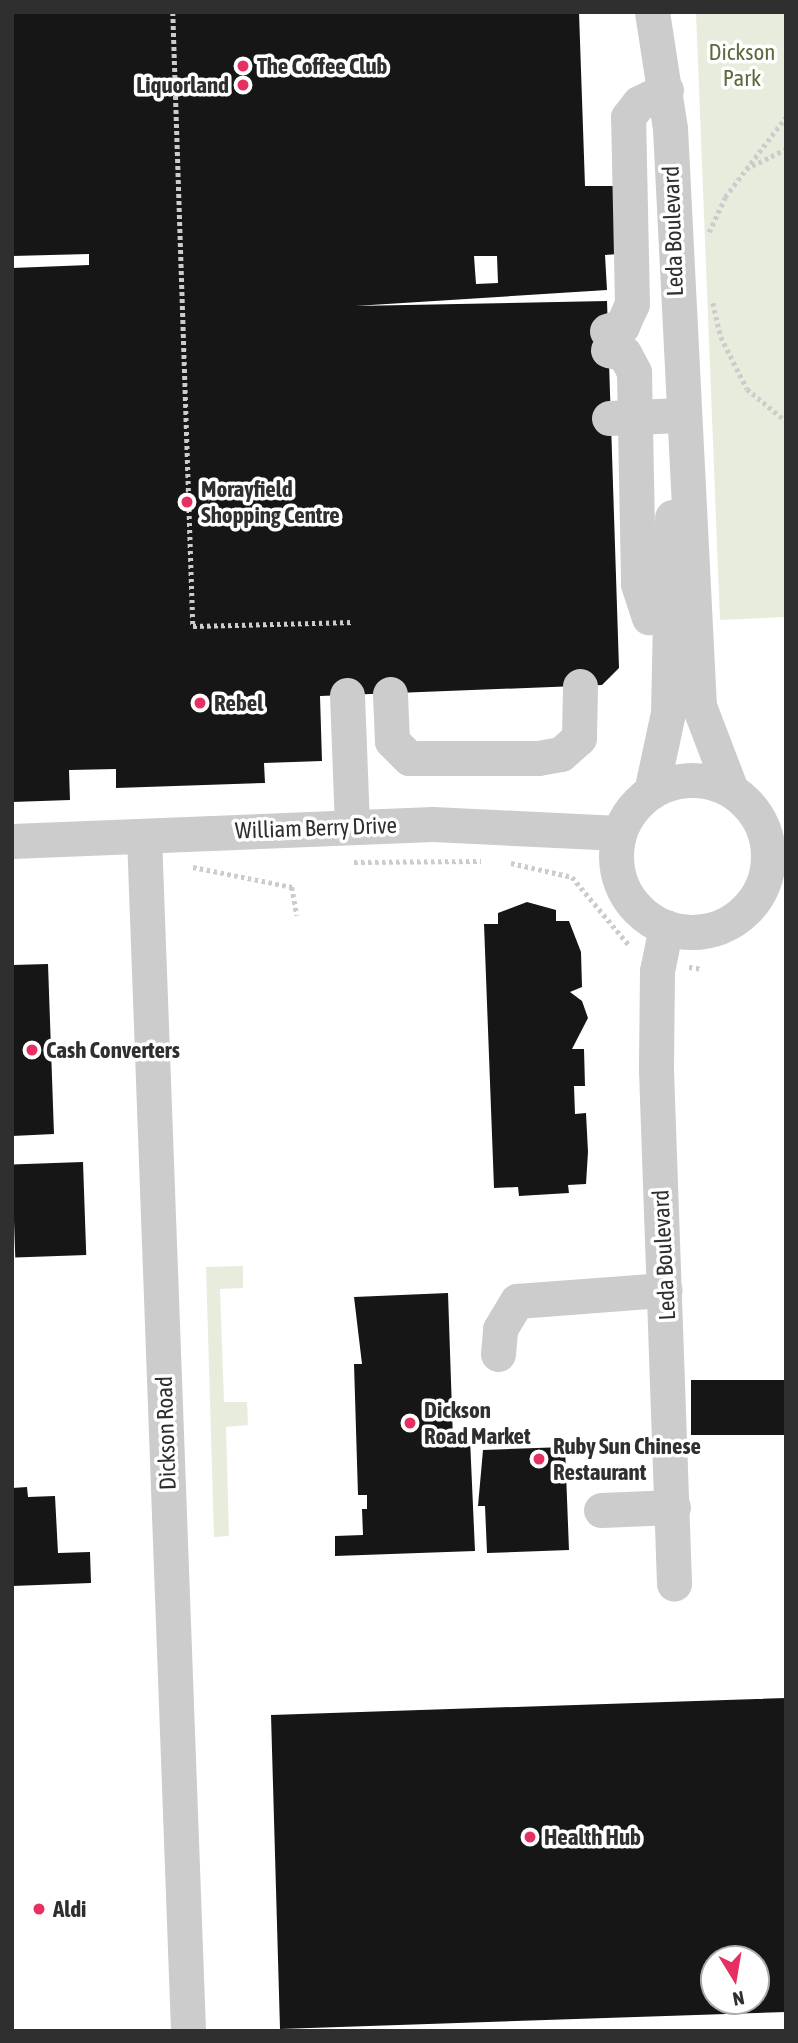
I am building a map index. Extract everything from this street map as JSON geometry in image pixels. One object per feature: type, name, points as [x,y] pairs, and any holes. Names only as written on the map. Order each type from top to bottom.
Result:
[{"type":"street","name":"Leda Boulevard","points":[[652,12],[666,90],[683,451],[702,724],[731,790]]},
{"type":"street","points":[[657,623],[638,584],[634,372],[624,354],[607,340],[622,326],[632,304],[625,148],[633,109],[666,90]]},
{"type":"street","points":[[609,418],[681,415]]},
{"type":"street","name":"Leda Boulevard","points":[[651,792],[668,690],[657,623],[683,451]]},
{"type":"street","points":[[668,690],[697,662]]},
{"type":"street","points":[[390,694],[392,741],[409,758],[524,759],[561,754],[576,744],[580,686]]},
{"type":"street","points":[[347,695],[352,827]]},
{"type":"street","points":[[691,780],[731,790],[776,837],[766,879],[771,901],[715,929],[666,927],[646,916],[624,889],[616,856],[620,833],[651,792],[691,780]]},
{"type":"street","name":"William Berry Drive","points":[[12,841],[483,824],[620,833]]},
{"type":"street","name":"Dickson Road","points":[[144,836],[188,2031]]},
{"type":"street","name":"Leda Boulevard","points":[[666,927],[657,961],[674,1584]]},
{"type":"street","points":[[498,1354],[500,1329],[517,1301],[665,1290]]},
{"type":"street","points":[[601,1510],[673,1507]]},
{"type":"path","points":[[173,12],[193,626],[354,622]]},
{"type":"path","points":[[708,247],[721,206],[744,170],[786,117]]},
{"type":"path","points":[[744,170],[786,149]]},
{"type":"path","points":[[674,283],[709,282],[721,337],[747,389],[786,421]]},
{"type":"path","points":[[186,863],[198,856]]},
{"type":"path","points":[[344,862],[542,867],[572,877],[593,895],[634,956],[703,969]]},
{"type":"green space","name":"Dickson Park","points":[[696,12],[786,12],[786,617],[720,620]]},
{"type":"green space","points":[[243,1266],[243,1288],[220,1289],[224,1402],[247,1402],[248,1425],[226,1427],[229,1536],[214,1537],[206,1267]]},
{"type":"building","name":"Morayfield Shopping Centre","points":[[12,12],[579,12],[585,186],[616,186],[618,254],[605,255],[607,290],[355,306],[607,301],[619,668],[602,685],[320,696],[322,761],[264,763],[265,783],[116,788],[116,769],[69,770],[70,800],[12,802],[12,268],[89,265],[89,254],[12,256]],"holes":[[[474,256],[497,256],[498,283],[476,284]]]},
{"type":"building","points":[[527,902],[556,910],[556,921],[569,921],[581,952],[582,987],[570,992],[582,1001],[588,1018],[572,1049],[584,1049],[585,1086],[574,1086],[575,1114],[586,1113],[588,1152],[586,1184],[568,1185],[569,1193],[519,1196],[518,1187],[494,1188],[484,924],[498,924],[498,913]]},
{"type":"building","name":"Cash Converters","points":[[48,964],[54,1134],[12,1136],[12,965]]},
{"type":"building","points":[[83,1162],[86,1255],[15,1257],[12,1164]]},
{"type":"building","points":[[448,1293],[453,1440],[470,1439],[475,1551],[335,1556],[335,1536],[363,1535],[362,1509],[367,1509],[367,1495],[358,1495],[354,1364],[362,1364],[354,1297]]},
{"type":"building","points":[[691,1380],[786,1380],[786,1435],[691,1435]]},
{"type":"building","points":[[565,1447],[569,1550],[487,1553],[485,1506],[478,1506],[483,1450]]},
{"type":"building","points":[[27,1487],[28,1497],[55,1496],[58,1553],[90,1552],[91,1583],[12,1586],[12,1488]]},
{"type":"building","name":"Health Hub","points":[[786,1698],[786,2012],[770,2013],[770,1945],[700,1945],[700,2015],[280,2029],[271,1715]]},
{"type":"place","name":"The Coffee Club","points":[[243,66]]},
{"type":"place","name":"Liquorland","points":[[243,85]]},
{"type":"place","name":"Morayfield Shopping Centre","points":[[187,502]]},
{"type":"place","name":"Rebel","points":[[200,703]]},
{"type":"place","name":"Cash Converters","points":[[32,1050]]},
{"type":"place","name":"Dickson Road Market","points":[[410,1423]]},
{"type":"place","name":"Ruby Sun Chinese Restaurant","points":[[539,1459]]},
{"type":"place","name":"Health Hub","points":[[530,1837]]},
{"type":"place","name":"Aldi","points":[[39,1909]]}]
